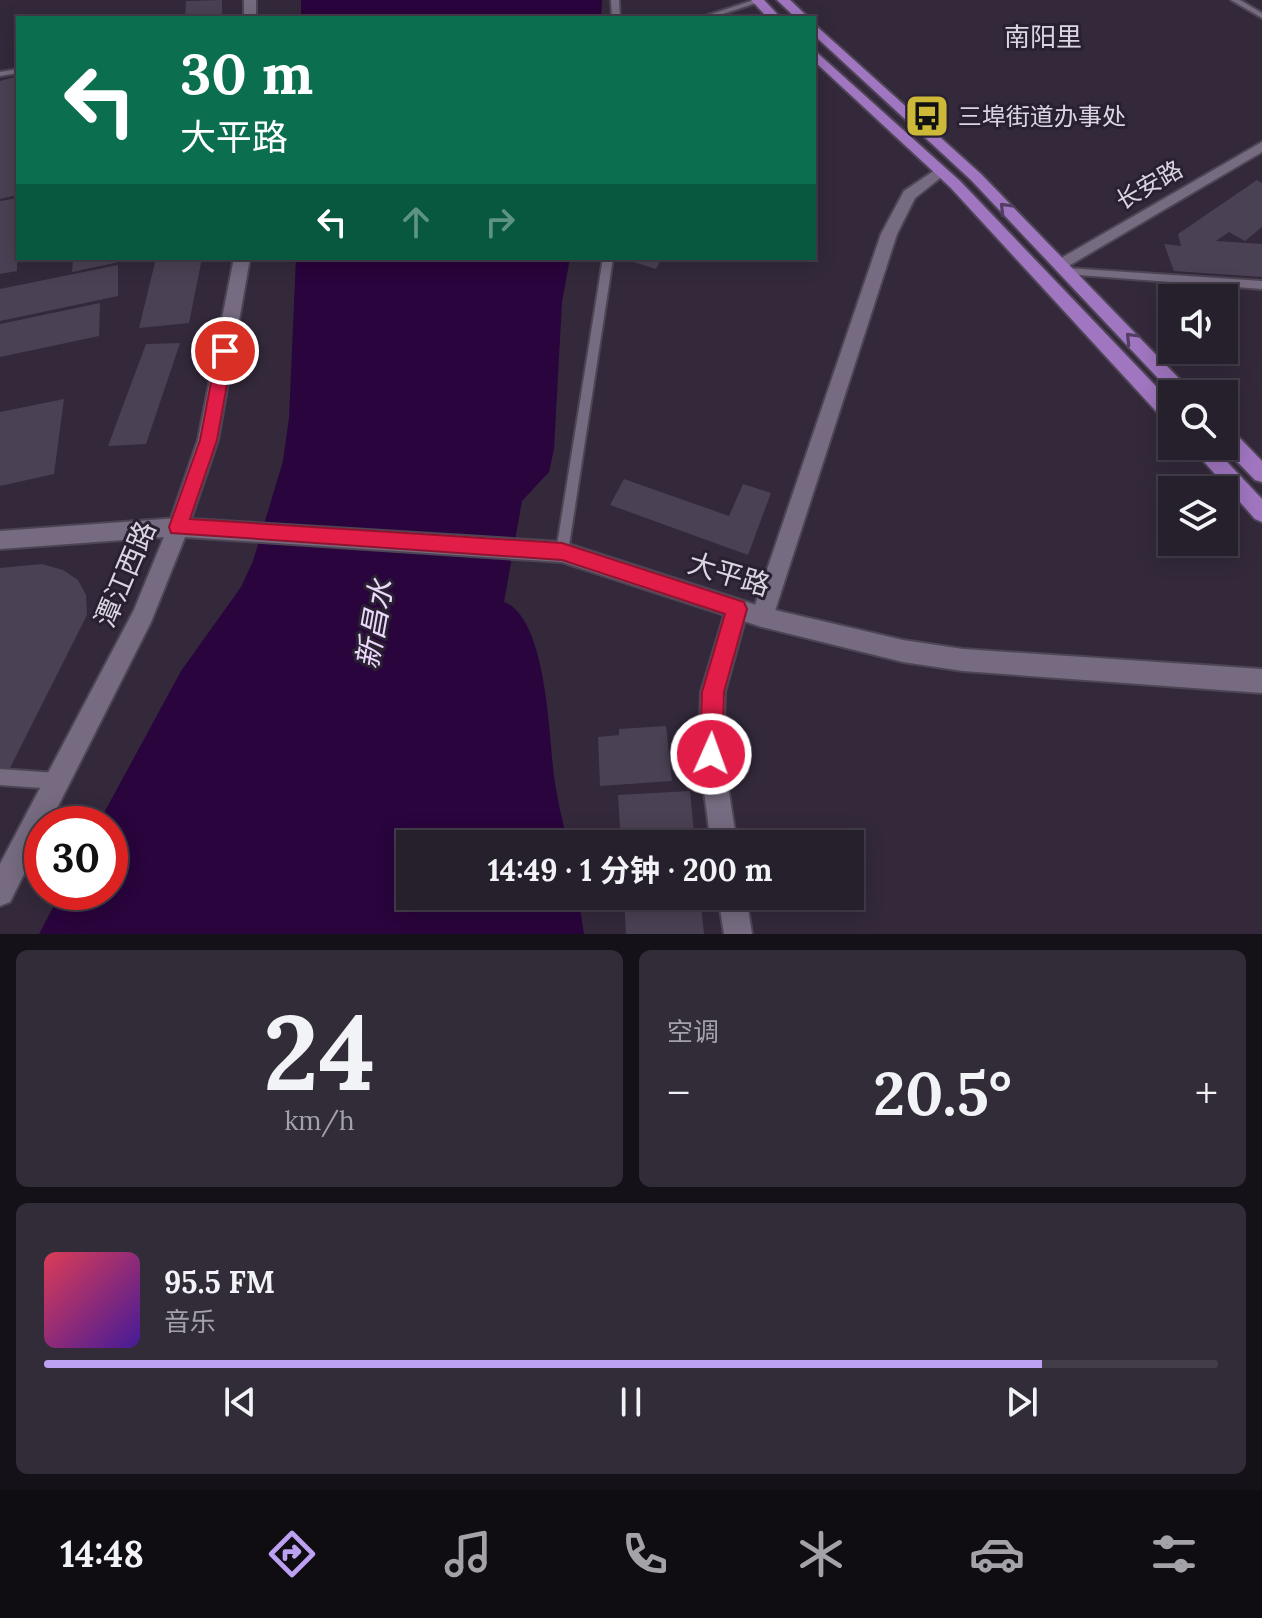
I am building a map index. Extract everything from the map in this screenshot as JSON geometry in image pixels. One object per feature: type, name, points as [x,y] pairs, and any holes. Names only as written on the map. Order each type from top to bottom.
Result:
[{"type":"main road","points":[[783,0],[801,16]]},
{"type":"main road","points":[[757,1],[773,16]]},
{"type":"main road","points":[[816,30],[976,177],[1172,380]]},
{"type":"main road","points":[[816,56],[941,171],[1158,401]]},
{"type":"main road","points":[[1238,449],[1262,474]]},
{"type":"main road","points":[[1213,460],[1262,513]]},
{"type":"street","name":"长安路","points":[[1063,267],[1262,146]]},
{"type":"street","points":[[762,617],[889,234],[909,195],[941,171]]},
{"type":"street","name":"潭江西路","points":[[0,892],[143,615],[178,527],[208,440],[242,260]]},
{"type":"street","name":"大平路","points":[[0,540],[178,527],[562,552],[762,617],[903,651],[963,660],[1262,681]]},
{"type":"street","points":[[722,830],[711,754],[713,692],[737,609]]},
{"type":"street","points":[[734,910],[738,934]]},
{"type":"lane","points":[[1235,0],[1262,16]]},
{"type":"lane","points":[[709,16],[757,1]]},
{"type":"lane","points":[[562,552],[608,260]]},
{"type":"lane","points":[[1063,267],[1262,285]]},
{"type":"lane","points":[[0,777],[56,781]]},
{"type":"water","points":[[301,0],[602,0],[601,16],[301,16]]},
{"type":"water","name":"新昌水","points":[[296,260],[570,260],[562,302],[554,449],[549,472],[522,501],[504,602],[518,612],[529,630],[537,654],[547,708],[555,785],[565,830],[396,830],[396,910],[580,910],[584,934],[39,934],[52,910],[128,910],[128,806],[108,806],[181,671],[241,587],[253,561],[283,461],[289,418]]},
{"type":"building","points":[[222,0],[222,16],[185,16],[186,1]]},
{"type":"building","points":[[16,77],[16,195],[0,199],[0,81]]},
{"type":"building","points":[[1257,180],[1262,183],[1262,227],[1245,241],[1229,232],[1216,241],[1262,244],[1262,277],[1174,271],[1164,244],[1181,246],[1178,234]]},
{"type":"building","points":[[16,198],[17,260],[17,271],[0,274],[0,201]]},
{"type":"building","points":[[73,260],[119,260],[119,262],[72,272]]},
{"type":"building","points":[[156,260],[202,260],[189,323],[139,328]]},
{"type":"building","points":[[627,260],[661,260],[656,269]]},
{"type":"building","points":[[118,265],[118,296],[0,321],[0,289]]},
{"type":"building","points":[[100,303],[99,336],[0,357],[0,324]]},
{"type":"building","points":[[180,343],[146,444],[108,446],[146,344]]},
{"type":"building","points":[[64,399],[54,474],[0,486],[0,412]]},
{"type":"building","points":[[624,479],[729,516],[743,484],[771,493],[748,555],[610,505]]},
{"type":"building","points":[[42,564],[63,570],[78,580],[86,595],[87,615],[9,770],[0,769],[0,568]]},
{"type":"building","points":[[666,726],[672,781],[600,786],[598,737],[619,735],[619,729]]},
{"type":"building","points":[[690,791],[694,830],[620,830],[618,795]]},
{"type":"building","points":[[625,910],[701,910],[704,934],[626,934]]},
{"type":"place","name":"三埠街道办事处","points":[[927,116]]},
{"type":"district","name":"南阳里","points":[[1043,36]]},
{"type":"route","points":[[225,351],[208,440],[178,527],[562,552],[737,609],[713,692],[711,754]]}]
